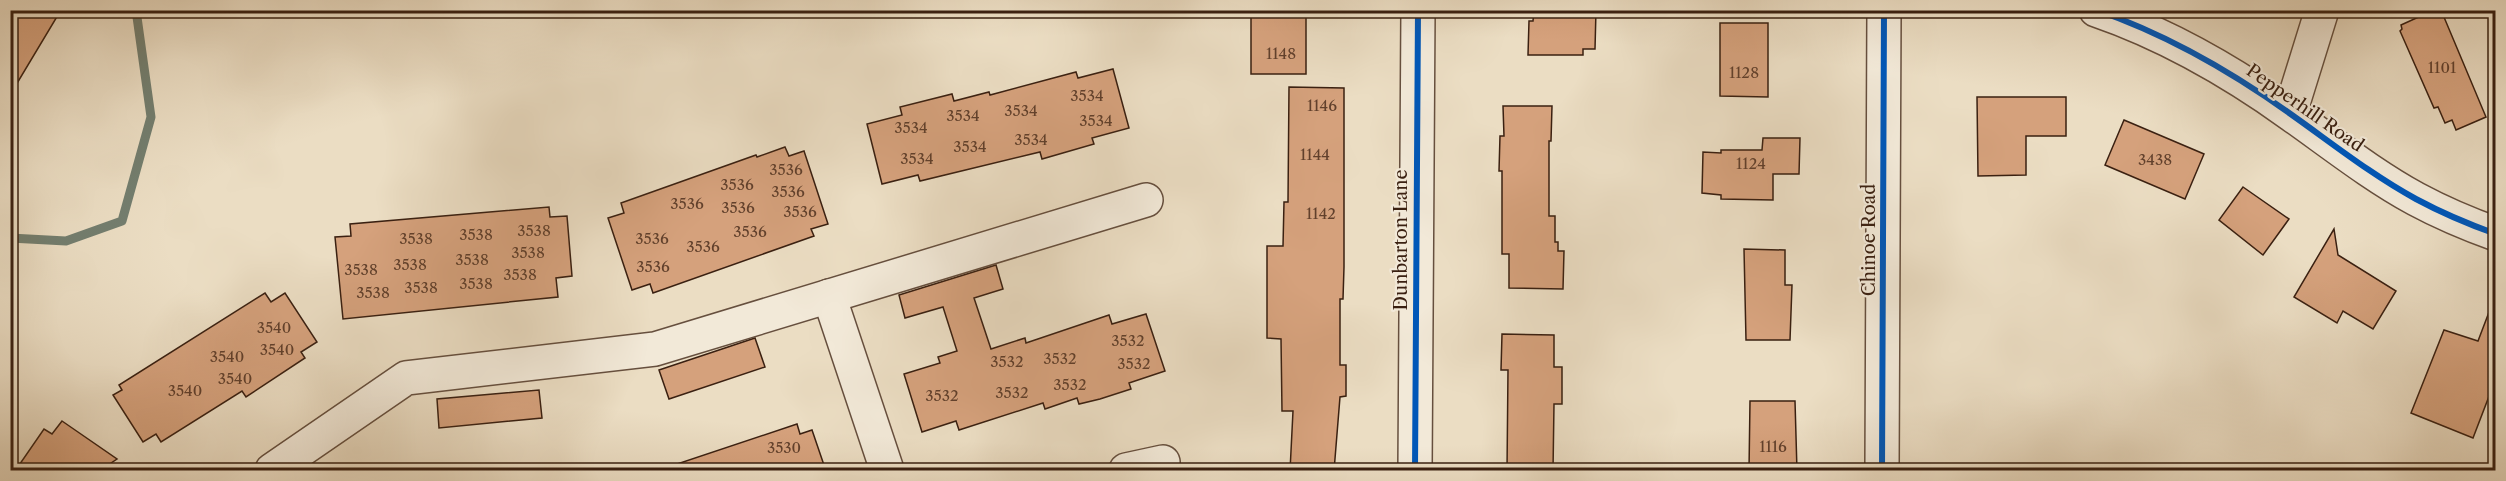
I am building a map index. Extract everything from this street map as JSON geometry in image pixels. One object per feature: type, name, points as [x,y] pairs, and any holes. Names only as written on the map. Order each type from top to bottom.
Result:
[{"type":"street","name":"Dunbarton Lane","points":[[1415,471],[1418,10]]},
{"type":"street","name":"Chinoe Road","points":[[1882,471],[1884,10]]},
{"type":"street","name":"Pepperhill Road","points":[[2096,10],[2176,43],[2234,76],[2376,175],[2415,199],[2455,219],[2496,234]]},
{"type":"street","points":[[2290,113],[2322,10]]},
{"type":"street","points":[[272,471],[406,378],[655,349],[1146,200]]},
{"type":"street","points":[[829,296],[887,471]]},
{"type":"street","points":[[1126,471],[1163,462]]},
{"type":"building","points":[[10,10],[61,10],[10,95]]},
{"type":"building","points":[[1251,10],[1306,10],[1306,74],[1251,74]]},
{"type":"building","points":[[1534,10],[1596,10],[1595,49],[1583,49],[1583,55],[1528,55],[1529,21],[1533,21]]},
{"type":"building","points":[[2434,10],[2441,10],[2486,117],[2456,130],[2452,120],[2445,123],[2438,107],[2434,108],[2400,31],[2401,25]]},
{"type":"building","points":[[1720,23],[1768,23],[1768,97],[1720,96]]},
{"type":"building","points":[[1113,69],[1129,128],[1092,138],[1094,144],[1042,159],[1040,152],[920,181],[918,175],[882,184],[867,124],[902,115],[900,107],[952,94],[954,101],[989,92],[990,95],[1076,72],[1078,78]]},
{"type":"building","points":[[1289,87],[1344,88],[1344,267],[1343,299],[1340,299],[1340,365],[1346,365],[1346,396],[1340,397],[1334,471],[1290,471],[1293,411],[1282,411],[1281,339],[1267,338],[1267,246],[1283,246],[1284,202],[1288,202]]},
{"type":"building","points":[[1977,97],[2066,97],[2066,136],[2026,136],[2026,175],[1978,176]]},
{"type":"building","points":[[1503,106],[1552,106],[1551,141],[1549,141],[1549,216],[1555,216],[1555,242],[1558,242],[1558,251],[1564,251],[1563,289],[1509,288],[1509,254],[1502,254],[1502,171],[1499,171],[1500,136],[1504,136]]},
{"type":"building","points":[[2124,120],[2204,154],[2185,199],[2105,165]]},
{"type":"building","points":[[1763,138],[1800,138],[1799,174],[1773,174],[1773,200],[1721,199],[1721,195],[1702,193],[1703,152],[1762,150]]},
{"type":"building","points":[[785,147],[789,156],[804,151],[828,224],[811,229],[814,236],[653,293],[650,284],[632,290],[608,218],[624,213],[621,203],[756,155],[757,157]]},
{"type":"building","points":[[2243,187],[2289,219],[2263,255],[2219,220]]},
{"type":"building","points":[[549,207],[550,217],[567,216],[572,276],[556,278],[558,297],[343,319],[335,237],[351,236],[350,224]]},
{"type":"building","points":[[2334,229],[2338,255],[2396,291],[2373,329],[2343,311],[2337,323],[2294,297]]},
{"type":"building","points":[[1744,249],[1785,250],[1785,285],[1792,285],[1790,340],[1746,340]]},
{"type":"building","points":[[996,265],[1003,289],[974,298],[991,349],[1025,338],[1026,343],[1109,315],[1112,324],[1146,314],[1165,371],[1129,383],[1131,389],[1100,399],[1079,404],[1077,398],[1045,409],[1043,403],[959,430],[956,421],[922,432],[904,374],[940,363],[938,357],[957,351],[943,307],[905,318],[899,295]]},
{"type":"building","points":[[265,293],[271,302],[285,293],[317,342],[301,352],[305,358],[246,397],[242,391],[161,442],[156,434],[143,442],[113,395],[122,390],[119,385]]},
{"type":"building","points":[[2494,299],[2496,378],[2473,438],[2411,413],[2444,330],[2478,341]]},
{"type":"building","points":[[1502,334],[1554,335],[1554,367],[1562,367],[1562,404],[1554,404],[1553,471],[1507,471],[1508,370],[1501,370]]},
{"type":"building","points":[[755,338],[765,367],[669,399],[659,370]]},
{"type":"building","points":[[539,390],[542,418],[439,428],[437,399]]},
{"type":"building","points":[[1750,401],[1795,401],[1797,471],[1749,471]]},
{"type":"building","points":[[62,421],[117,459],[99,471],[15,471],[44,429],[52,434]]},
{"type":"building","points":[[797,424],[800,434],[812,430],[826,471],[671,471],[671,466]]},
{"type":"waterway","points":[[10,238],[66,241],[122,221],[151,117],[136,10]]},
{"type":"cycle path","points":[[1415,470],[1418,10]]},
{"type":"cycle path","points":[[1882,470],[1884,10]]},
{"type":"cycle path","points":[[2096,10],[2148,30],[2198,55],[2269,99],[2400,190],[2445,214],[2496,234]]}]
